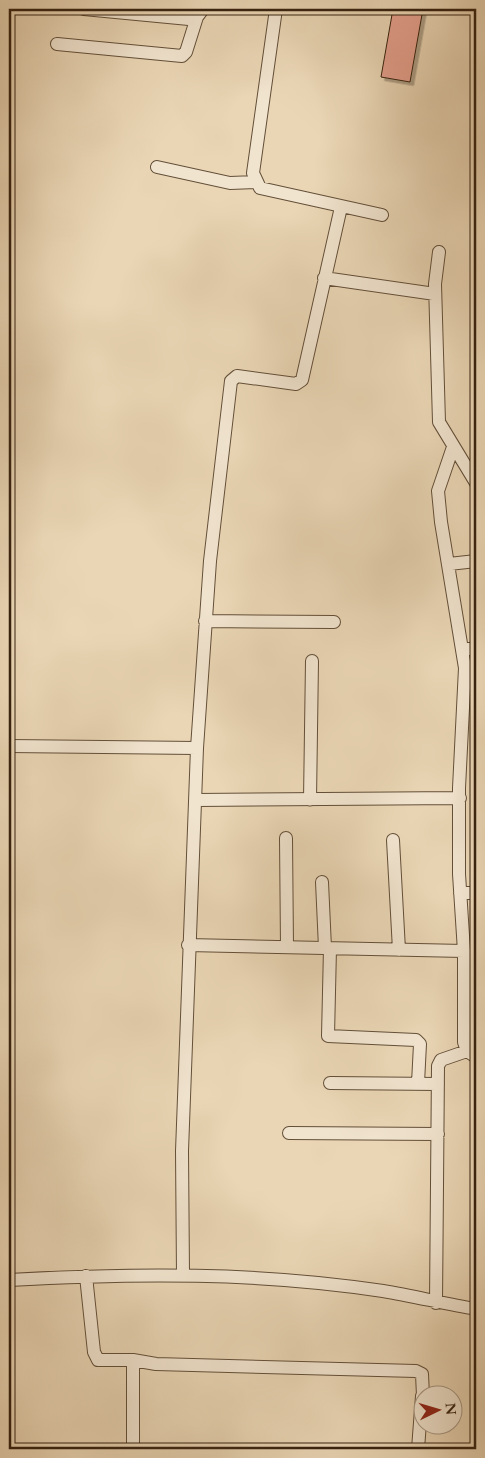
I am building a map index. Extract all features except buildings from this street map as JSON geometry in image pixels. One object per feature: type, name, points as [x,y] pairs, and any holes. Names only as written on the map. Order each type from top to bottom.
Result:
[{"type":"street","points":[[84,9],[189,19],[200,13]]},
{"type":"street","points":[[276,9],[253,173],[256,182],[260,188],[382,215]]},
{"type":"street","points":[[57,44],[182,56],[186,52],[200,13]]},
{"type":"street","points":[[157,167],[230,182],[256,182]]},
{"type":"street","points":[[183,1274],[182,1151],[188,945],[194,871],[197,748],[210,561],[232,381],[237,376],[301,382],[341,207]]},
{"type":"street","points":[[439,252],[435,294],[439,422],[476,483]]},
{"type":"street","points":[[324,278],[435,294]]},
{"type":"street","points":[[436,1303],[438,1066],[441,1060],[472,1054],[464,1042],[464,951],[460,893],[460,798],[465,668],[470,649],[449,564],[438,491],[453,447]]},
{"type":"street","points":[[449,564],[476,561]]},
{"type":"street","points":[[206,621],[334,622]]},
{"type":"street","points":[[310,800],[312,661]]},
{"type":"street","points":[[9,746],[197,748]]},
{"type":"street","points":[[196,800],[460,798]]},
{"type":"street","points":[[286,838],[287,947]]},
{"type":"street","points":[[393,840],[399,950]]},
{"type":"street","points":[[322,882],[328,948],[328,1036],[416,1040],[420,1044],[418,1083]]},
{"type":"street","points":[[460,893],[476,893]]},
{"type":"street","points":[[188,945],[464,951]]},
{"type":"street","points":[[330,1083],[438,1084]]},
{"type":"street","points":[[290,1133],[438,1134]]},
{"type":"street","points":[[9,1280],[183,1274],[252,1278],[384,1291],[436,1303],[476,1309]]},
{"type":"street","points":[[86,1276],[95,1358],[102,1361],[133,1360],[156,1364],[416,1371],[422,1374],[423,1386]]},
{"type":"street","points":[[133,1360],[133,1449]]},
{"type":"street","points":[[418,1449],[419,1436]]}]
